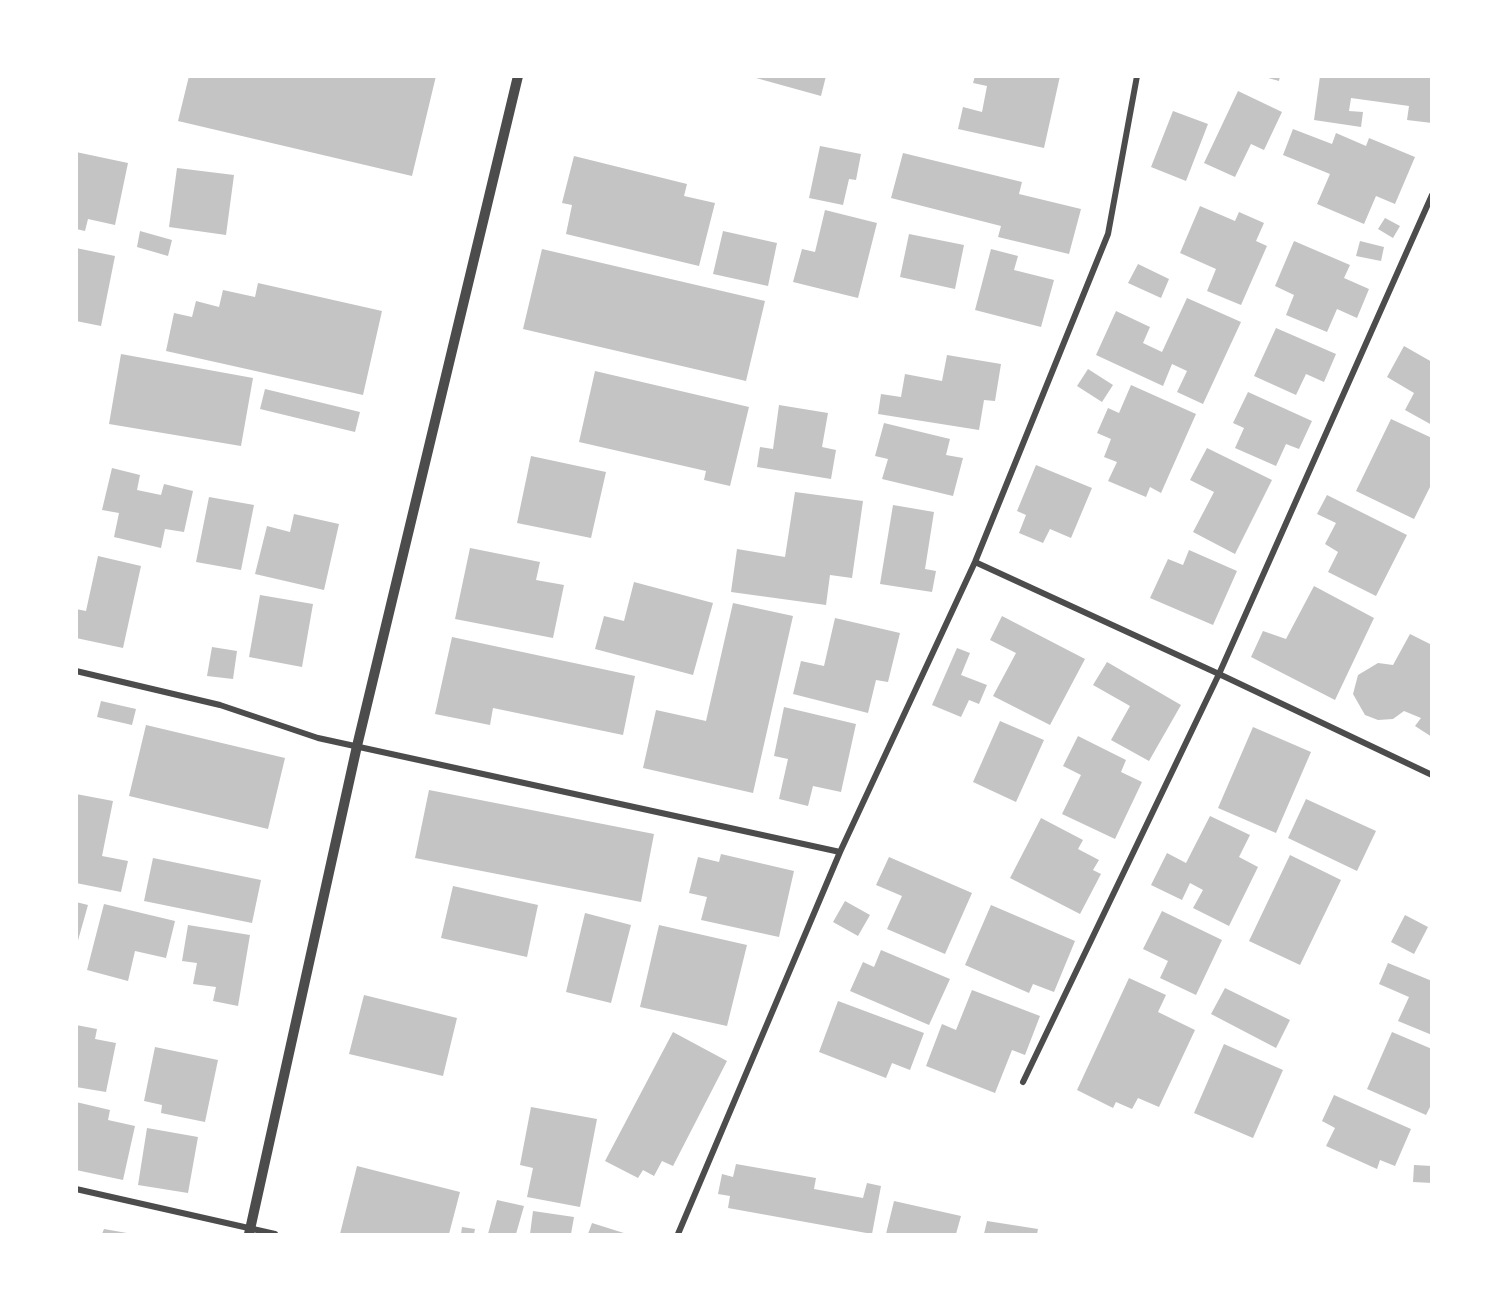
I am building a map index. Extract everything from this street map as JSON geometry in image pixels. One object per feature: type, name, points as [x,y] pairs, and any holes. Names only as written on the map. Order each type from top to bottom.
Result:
[{"type":"street","points":[[250,1231],[357,747],[518,76]]},
{"type":"street","points":[[678,1234],[840,852],[975,562],[1108,234],[1137,76]]},
{"type":"street","points":[[1023,1083],[1220,674],[1431,195]]},
{"type":"street","points":[[975,562],[1220,674],[1431,775]]},
{"type":"street","points":[[76,671],[220,705],[318,738],[840,852]]},
{"type":"street","points":[[76,1189],[250,1231],[275,1234]]},
{"type":"building","points":[[189,76],[436,76],[412,176],[178,121]]},
{"type":"building","points":[[756,76],[826,76],[821,96],[756,78]]},
{"type":"building","points":[[975,76],[1060,76],[1044,148],[958,129],[963,107],[982,112],[987,86],[973,83]]},
{"type":"building","points":[[1261,76],[1280,76],[1279,81]]},
{"type":"building","points":[[1320,76],[1432,76],[1432,123],[1407,120],[1409,106],[1351,98],[1349,111],[1363,112],[1361,127],[1314,120]]},
{"type":"building","points":[[1238,91],[1282,112],[1264,150],[1251,144],[1235,177],[1204,163]]},
{"type":"building","points":[[1173,111],[1208,124],[1186,181],[1151,167]]},
{"type":"building","points":[[1293,129],[1332,144],[1336,133],[1366,146],[1369,138],[1415,157],[1395,204],[1376,196],[1364,224],[1317,204],[1330,174],[1283,155]]},
{"type":"building","points":[[820,146],[861,154],[856,180],[849,179],[843,205],[809,198]]},
{"type":"building","points":[[76,152],[128,163],[115,225],[88,219],[85,231],[76,229]]},
{"type":"building","points":[[903,153],[1022,182],[1019,194],[1081,209],[1069,254],[998,237],[1001,226],[891,198]]},
{"type":"building","points":[[574,156],[687,184],[684,196],[715,203],[699,266],[566,234],[572,205],[562,203]]},
{"type":"building","points":[[177,168],[234,175],[226,235],[169,227]]},
{"type":"building","points":[[1200,206],[1235,221],[1239,212],[1264,223],[1256,241],[1267,246],[1241,305],[1207,291],[1216,269],[1180,253]]},
{"type":"building","points":[[825,210],[877,223],[858,298],[793,282],[802,249],[815,252]]},
{"type":"building","points":[[1385,218],[1400,226],[1393,238],[1378,229]]},
{"type":"building","points":[[140,231],[172,240],[168,256],[137,247]]},
{"type":"building","points":[[723,231],[777,243],[768,286],[713,274]]},
{"type":"building","points":[[909,234],[964,245],[955,289],[900,277]]},
{"type":"building","points":[[1294,241],[1350,265],[1344,278],[1369,289],[1357,318],[1337,309],[1327,332],[1286,315],[1294,295],[1275,286]]},
{"type":"building","points":[[1360,241],[1384,247],[1381,261],[1356,256]]},
{"type":"building","points":[[76,248],[115,256],[101,326],[76,321]]},
{"type":"building","points":[[542,249],[765,301],[746,381],[523,329]]},
{"type":"building","points":[[991,249],[1018,256],[1014,270],[1054,280],[1041,327],[975,310]]},
{"type":"building","points":[[1138,264],[1169,279],[1161,298],[1128,283]]},
{"type":"building","points":[[258,283],[382,311],[363,395],[166,351],[174,313],[192,317],[196,301],[219,307],[223,290],[255,297]]},
{"type":"building","points":[[1187,298],[1241,322],[1203,404],[1177,392],[1187,371],[1172,364],[1163,386],[1096,355],[1116,311],[1150,327],[1143,343],[1162,352]]},
{"type":"building","points":[[1276,328],[1336,354],[1324,382],[1306,374],[1296,395],[1254,376]]},
{"type":"building","points":[[1404,346],[1432,362],[1432,425],[1405,410],[1414,393],[1387,377]]},
{"type":"building","points":[[121,354],[253,378],[241,446],[109,424]]},
{"type":"building","points":[[947,355],[1001,364],[995,401],[984,400],[979,430],[878,414],[881,394],[901,397],[905,374],[942,381]]},
{"type":"building","points":[[1088,369],[1113,385],[1102,402],[1077,386]]},
{"type":"building","points":[[595,371],[749,407],[730,486],[704,480],[706,471],[579,442]]},
{"type":"building","points":[[1131,385],[1196,414],[1161,493],[1150,487],[1146,497],[1108,481],[1117,462],[1104,457],[1111,439],[1097,433],[1108,408],[1119,413]]},
{"type":"building","points":[[265,389],[360,412],[355,432],[260,409]]},
{"type":"building","points":[[1248,392],[1312,421],[1299,449],[1286,444],[1276,466],[1235,448],[1244,428],[1233,423]]},
{"type":"building","points":[[779,405],[828,413],[822,447],[836,450],[831,479],[757,467],[760,447],[773,449]]},
{"type":"building","points":[[1391,419],[1432,438],[1432,483],[1414,519],[1356,491]]},
{"type":"building","points":[[884,423],[950,439],[946,455],[963,458],[953,496],[882,479],[888,459],[875,456]]},
{"type":"building","points":[[1207,448],[1272,480],[1235,554],[1193,532],[1214,492],[1190,480]]},
{"type":"building","points":[[531,456],[606,472],[591,538],[517,523]]},
{"type":"building","points":[[1036,465],[1092,488],[1071,538],[1050,529],[1043,543],[1019,533],[1026,515],[1017,511]]},
{"type":"building","points":[[112,468],[140,475],[137,490],[161,495],[164,484],[193,491],[184,532],[165,529],[161,548],[114,537],[119,513],[102,510]]},
{"type":"building","points":[[795,492],[863,501],[852,578],[830,575],[826,605],[731,592],[737,549],[785,557]]},
{"type":"building","points":[[1327,495],[1407,535],[1376,596],[1328,572],[1338,552],[1325,544],[1336,523],[1317,514]]},
{"type":"building","points":[[209,497],[254,505],[241,570],[196,562]]},
{"type":"building","points":[[893,505],[934,512],[925,569],[936,571],[932,592],[880,584]]},
{"type":"building","points":[[294,514],[339,524],[324,590],[255,574],[267,526],[290,532]]},
{"type":"building","points":[[470,548],[540,562],[536,580],[564,585],[553,638],[455,619]]},
{"type":"building","points":[[1189,550],[1237,571],[1213,625],[1150,598],[1168,559],[1183,565]]},
{"type":"building","points":[[98,556],[141,566],[123,648],[76,638],[76,609],[86,611]]},
{"type":"building","points":[[634,582],[713,603],[693,675],[595,649],[604,616],[624,621]]},
{"type":"building","points":[[1314,586],[1374,618],[1335,700],[1251,657],[1263,631],[1286,639]]},
{"type":"building","points":[[260,595],[313,604],[302,667],[249,657]]},
{"type":"building","points":[[733,603],[793,616],[753,793],[643,768],[656,710],[706,721]]},
{"type":"building","points":[[1002,616],[1085,659],[1050,725],[993,696],[1016,653],[990,640]]},
{"type":"building","points":[[835,618],[900,633],[888,682],[876,680],[868,713],[793,694],[801,661],[824,666]]},
{"type":"building","points":[[1410,634],[1432,645],[1432,737],[1415,726],[1421,718],[1404,711],[1393,719],[1378,720],[1365,715],[1353,694],[1358,675],[1378,663],[1393,665]]},
{"type":"building","points":[[452,637],[635,676],[623,735],[493,708],[490,725],[435,714]]},
{"type":"building","points":[[212,647],[237,651],[233,679],[207,676]]},
{"type":"building","points":[[957,648],[970,653],[961,675],[987,685],[979,704],[969,700],[961,717],[932,705]]},
{"type":"building","points":[[1107,662],[1181,705],[1149,761],[1111,740],[1130,706],[1093,685]]},
{"type":"building","points":[[101,701],[136,709],[132,725],[97,717]]},
{"type":"building","points":[[784,707],[856,724],[841,792],[813,786],[808,806],[779,799],[788,759],[774,756]]},
{"type":"building","points":[[1000,721],[1044,740],[1016,802],[973,782]]},
{"type":"building","points":[[146,725],[285,758],[268,829],[129,796]]},
{"type":"building","points":[[1253,727],[1311,752],[1276,833],[1218,808]]},
{"type":"building","points":[[1078,736],[1126,760],[1121,772],[1142,782],[1115,839],[1062,814],[1081,775],[1063,766]]},
{"type":"building","points":[[429,790],[654,834],[641,902],[415,858]]},
{"type":"building","points":[[76,794],[113,801],[102,856],[128,861],[121,892],[76,883]]},
{"type":"building","points":[[1306,799],[1376,831],[1357,871],[1288,838]]},
{"type":"building","points":[[1210,816],[1250,835],[1239,857],[1258,867],[1229,926],[1193,908],[1203,890],[1190,883],[1182,900],[1151,885],[1167,853],[1186,863]]},
{"type":"building","points":[[1041,818],[1083,840],[1078,849],[1099,860],[1093,870],[1101,874],[1080,914],[1010,878]]},
{"type":"building","points":[[721,854],[794,871],[779,937],[701,920],[707,897],[689,893],[698,857],[719,862]]},
{"type":"building","points":[[1290,855],[1341,880],[1300,965],[1249,941]]},
{"type":"building","points":[[889,857],[972,893],[945,954],[887,929],[902,896],[876,885]]},
{"type":"building","points":[[153,858],[261,880],[252,923],[144,901]]},
{"type":"building","points":[[453,886],[538,905],[527,957],[441,938]]},
{"type":"building","points":[[845,901],[870,915],[858,936],[833,922]]},
{"type":"building","points":[[76,902],[88,905],[77,944],[76,944]]},
{"type":"building","points":[[104,904],[175,921],[166,958],[135,951],[128,981],[87,970]]},
{"type":"building","points":[[991,905],[1075,941],[1054,992],[1033,984],[1029,993],[965,965]]},
{"type":"building","points":[[1162,911],[1222,940],[1196,995],[1160,978],[1168,961],[1143,949]]},
{"type":"building","points":[[585,913],[631,925],[611,1003],[566,992]]},
{"type":"building","points":[[1405,915],[1428,927],[1414,954],[1391,942]]},
{"type":"building","points":[[188,925],[250,935],[238,1006],[213,1001],[216,987],[193,984],[197,963],[182,961]]},
{"type":"building","points":[[659,925],[747,945],[727,1026],[640,1007]]},
{"type":"building","points":[[881,950],[950,979],[929,1025],[850,991],[863,962],[874,967]]},
{"type":"building","points":[[1388,963],[1432,981],[1432,1035],[1398,1021],[1409,997],[1379,984]]},
{"type":"building","points":[[1129,978],[1166,995],[1158,1012],[1195,1030],[1159,1107],[1138,1098],[1132,1109],[1116,1102],[1113,1108],[1077,1090]]},
{"type":"building","points":[[1225,988],[1290,1020],[1276,1048],[1211,1014]]},
{"type":"building","points":[[972,990],[1040,1016],[1025,1055],[1012,1050],[995,1093],[926,1066],[942,1024],[956,1030]]},
{"type":"building","points":[[364,995],[457,1018],[443,1076],[349,1054]]},
{"type":"building","points":[[838,1001],[924,1033],[910,1070],[892,1063],[886,1078],[819,1052]]},
{"type":"building","points":[[76,1025],[97,1029],[95,1039],[116,1043],[106,1092],[76,1087]]},
{"type":"building","points":[[673,1032],[727,1061],[673,1166],[662,1161],[654,1176],[643,1170],[638,1178],[605,1161]]},
{"type":"building","points":[[1392,1032],[1432,1049],[1432,1103],[1426,1115],[1367,1089]]},
{"type":"building","points":[[1224,1044],[1283,1070],[1253,1138],[1194,1113]]},
{"type":"building","points":[[155,1047],[218,1060],[205,1122],[161,1113],[162,1105],[144,1101]]},
{"type":"building","points":[[1334,1095],[1411,1129],[1395,1166],[1380,1160],[1377,1169],[1326,1146],[1335,1128],[1322,1121]]},
{"type":"building","points":[[76,1102],[110,1110],[108,1120],[135,1126],[123,1180],[76,1170]]},
{"type":"building","points":[[531,1107],[597,1119],[580,1207],[527,1197],[533,1168],[520,1165]]},
{"type":"building","points":[[147,1128],[198,1137],[188,1193],[138,1185]]},
{"type":"building","points":[[736,1164],[816,1178],[814,1189],[863,1198],[867,1183],[881,1186],[872,1234],[728,1208],[730,1196],[718,1194],[722,1174],[733,1177]]},
{"type":"building","points":[[1414,1165],[1432,1166],[1432,1183],[1413,1182]]},
{"type":"building","points":[[357,1166],[460,1192],[449,1234],[340,1234]]},
{"type":"building","points":[[497,1200],[524,1206],[516,1234],[488,1234]]},
{"type":"building","points":[[894,1201],[961,1216],[956,1234],[886,1234]]},
{"type":"building","points":[[533,1211],[574,1217],[571,1234],[530,1234]]},
{"type":"building","points":[[987,1221],[1038,1229],[1037,1234],[984,1234]]},
{"type":"building","points":[[592,1223],[627,1234],[588,1234]]},
{"type":"building","points":[[462,1227],[475,1229],[474,1234],[461,1234]]},
{"type":"building","points":[[104,1229],[127,1233],[127,1234],[102,1234]]}]
